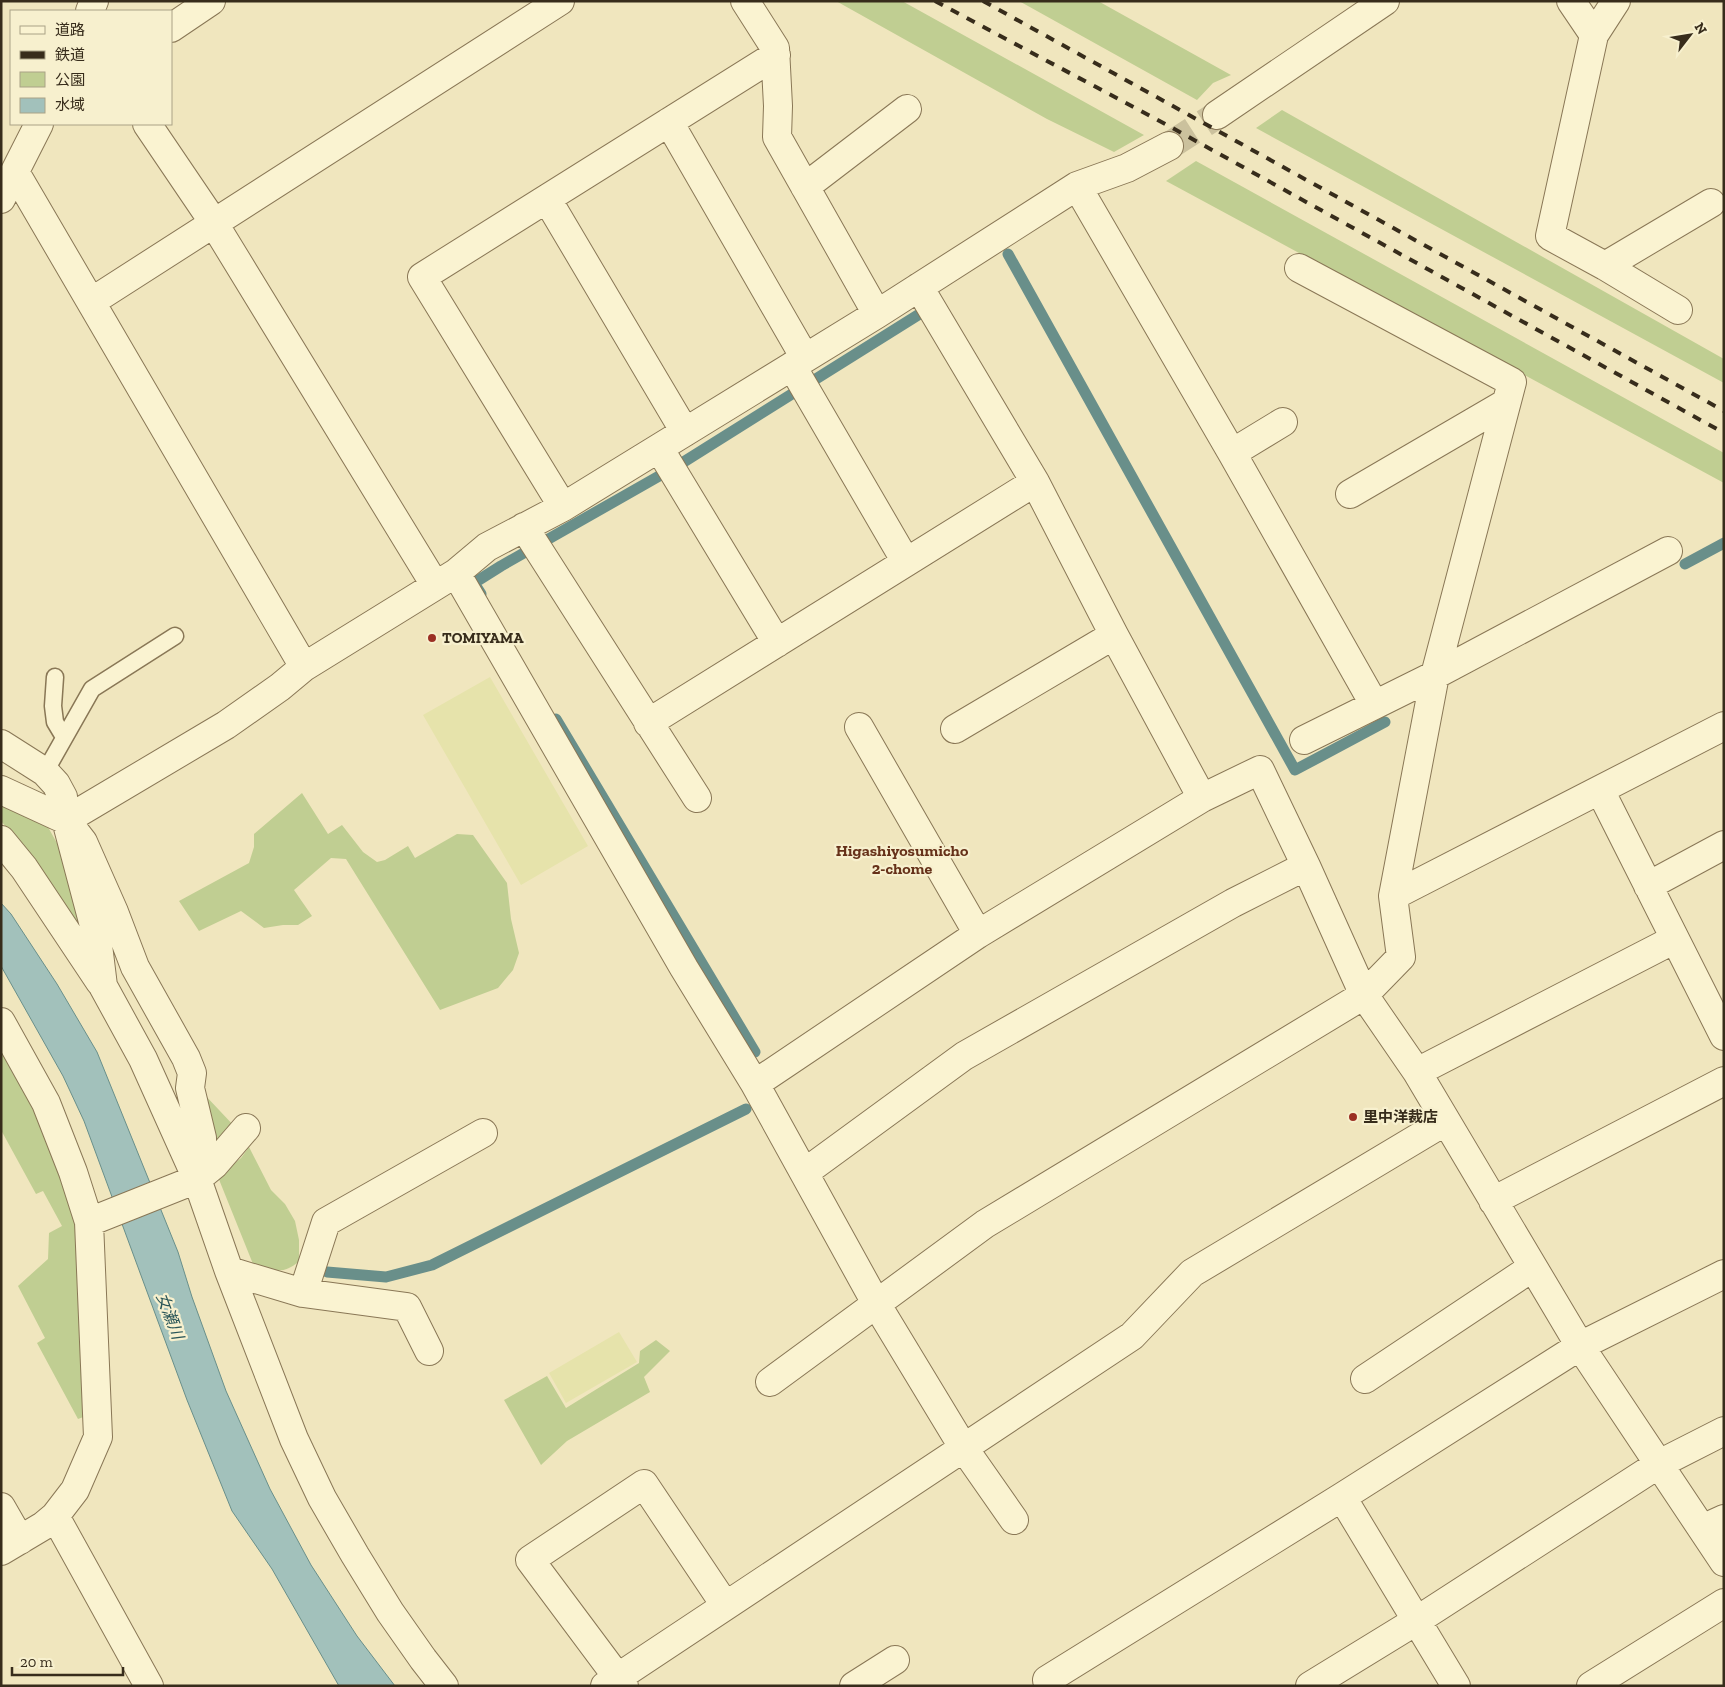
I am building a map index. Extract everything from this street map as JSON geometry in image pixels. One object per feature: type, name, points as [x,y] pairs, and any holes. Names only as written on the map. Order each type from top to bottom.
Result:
[{"type":"street","points":[[172,27],[211,1]]},
{"type":"street","points":[[91,302],[560,1]]},
{"type":"street","points":[[744,1],[775,48],[778,106],[777,137],[877,314]]},
{"type":"street","points":[[1217,115],[1385,1]]},
{"type":"street","points":[[1571,1],[1594,35]]},
{"type":"street","points":[[1616,1],[1594,35],[1550,236],[1605,266],[1678,310]]},
{"type":"street","points":[[563,507],[422,277],[776,55]]},
{"type":"street","points":[[805,187],[907,109]]},
{"type":"street","points":[[669,122],[906,562]]},
{"type":"street","points":[[1,199],[39,125]]},
{"type":"street","points":[[149,125],[445,580],[755,1084],[877,1305],[962,1447],[1014,1520]]},
{"type":"street","points":[[66,820],[226,725],[280,687],[304,667],[445,580],[487,547],[563,507],[877,314],[1077,186],[1127,168],[1169,146]]},
{"type":"street","points":[[16,172],[304,667]]},
{"type":"street","points":[[1077,186],[1232,453],[1374,704]]},
{"type":"street","points":[[547,199],[685,432]]},
{"type":"street","points":[[1605,266],[1711,203]]},
{"type":"street","points":[[770,1382],[985,1224],[1364,995],[1401,957],[1393,896],[1434,675],[1512,382],[1299,268]]},
{"type":"street","points":[[919,287],[1035,482],[1114,635],[1202,798]]},
{"type":"street","points":[[1350,494],[1506,402]]},
{"type":"street","points":[[1232,453],[1283,422]]},
{"type":"street","points":[[659,448],[776,643]]},
{"type":"street","points":[[648,723],[1035,482]]},
{"type":"street","points":[[524,527],[696,798]]},
{"type":"street","points":[[1304,740],[1434,675],[1668,551]]},
{"type":"street","points":[[955,729],[1114,635]]},
{"type":"street","points":[[1393,896],[1724,726]]},
{"type":"street","points":[[859,727],[978,934]]},
{"type":"street","points":[[1,744],[45,772],[56,784],[63,797],[66,820],[97,937],[103,986]]},
{"type":"street","points":[[755,1084],[978,934],[1202,798],[1260,770],[1364,995],[1416,1072],[1580,1346],[1659,1464],[1713,1524],[1724,1562]]},
{"type":"street","points":[[1,790],[66,820],[83,842],[135,967],[186,1058],[192,1073],[190,1088],[202,1138],[202,1153],[191,1181]]},
{"type":"street","points":[[1600,790],[1723,1032]]},
{"type":"street","points":[[1,840],[24,868],[103,986],[143,1059],[294,1439],[322,1498],[390,1612],[444,1686]]},
{"type":"street","points":[[1648,886],[1724,845]]},
{"type":"street","points":[[804,1173],[964,1056],[1233,903],[1306,866]]},
{"type":"street","points":[[1416,1072],[1676,939]]},
{"type":"street","points":[[1,1022],[46,1103],[73,1172],[95,1219],[98,1437],[75,1490],[54,1516],[43,1526],[10,1545],[1,1507]]},
{"type":"street","points":[[1493,1201],[1724,1081]]},
{"type":"street","points":[[725,1605],[644,1484],[530,1560],[615,1683],[725,1605],[1132,1336],[1192,1273],[1446,1121]]},
{"type":"street","points":[[95,1219],[191,1181],[214,1165],[246,1128]]},
{"type":"street","points":[[303,1293],[326,1222],[483,1133]]},
{"type":"street","points":[[1365,1379],[1533,1267]]},
{"type":"street","points":[[229,1272],[303,1293],[406,1307],[429,1351]]},
{"type":"street","points":[[1051,1686],[1047,1680],[1342,1497],[1580,1346],[1724,1274]]},
{"type":"street","points":[[1310,1686],[1416,1621],[1659,1464],[1724,1431]]},
{"type":"street","points":[[1342,1497],[1456,1686]]},
{"type":"street","points":[[54,1516],[150,1686]]},
{"type":"street","points":[[1591,1686],[1724,1603]]},
{"type":"street","points":[[854,1686],[895,1660]]},
{"type":"lane","points":[[45,772],[92,688],[175,636]]},
{"type":"lane","points":[[55,677],[53,706],[55,722],[64,737]]},
{"type":"shaded area","points":[[490,677],[588,846],[521,885],[423,715]]},
{"type":"shaded area","points":[[619,1332],[637,1362],[566,1403],[549,1373]]},
{"type":"green space","points":[[836,1],[902,1],[1144,135],[1114,152],[1047,119]]},
{"type":"green space","points":[[1019,1],[1098,1],[1231,75],[1213,83],[1197,100]]},
{"type":"green space","points":[[1282,110],[1724,359],[1724,383],[1256,128]]},
{"type":"green space","points":[[1196,161],[1724,453],[1724,483],[1166,181]]},
{"type":"green space","points":[[302,793],[328,834],[342,825],[363,852],[377,862],[385,860],[408,846],[415,858],[457,834],[473,835],[507,883],[511,919],[519,953],[513,970],[498,988],[440,1010],[346,859],[331,858],[294,890],[312,916],[298,925],[264,928],[241,911],[199,931],[179,901],[249,863],[254,847],[254,834]]},
{"type":"green space","points":[[1,800],[48,827],[58,845],[76,898],[88,947],[48,881],[1,821]]},
{"type":"green space","points":[[1,1041],[37,1108],[78,1213],[86,1416],[78,1419],[37,1343],[45,1338],[18,1286],[48,1259],[49,1233],[62,1226],[43,1191],[36,1194],[1,1130]]},
{"type":"green space","points":[[203,1093],[236,1128],[212,1156]]},
{"type":"green space","points":[[249,1147],[271,1190],[285,1204],[295,1221],[299,1240],[299,1261],[288,1269],[277,1270],[253,1264],[218,1177],[241,1158]]},
{"type":"green space","points":[[656,1340],[670,1351],[644,1377],[650,1392],[567,1441],[541,1465],[504,1400],[547,1376],[566,1408],[639,1363],[640,1351]]},
{"type":"water","name":"女瀬川","points":[[1,903],[11,914],[57,984],[97,1052],[178,1252],[226,1391],[270,1489],[311,1565],[357,1636],[395,1686],[339,1686],[272,1569],[232,1511],[187,1400],[84,1121],[63,1076],[1,966]]},
{"type":"waterway","points":[[1008,254],[1295,770],[1385,722]]},
{"type":"waterway","points":[[481,594],[474,583],[682,463],[918,315]]},
{"type":"waterway","points":[[1685,564],[1724,543]]},
{"type":"waterway","points":[[556,719],[755,1052]]},
{"type":"waterway","points":[[327,1272],[386,1277],[432,1265],[746,1109]]},
{"type":"tunnel","points":[[1169,146],[1217,115]]},
{"type":"railway","points":[[935,1],[1167,125],[1724,433]]},
{"type":"railway","points":[[983,1],[1724,411]]},
{"type":"place","name":"TOMIYAMA","points":[[432,638]]},
{"type":"place","name":"里中洋裁店","points":[[1353,1117]]},
{"type":"district","name":"Higashiyosumicho 2-chome","points":[[902,859]]}]
